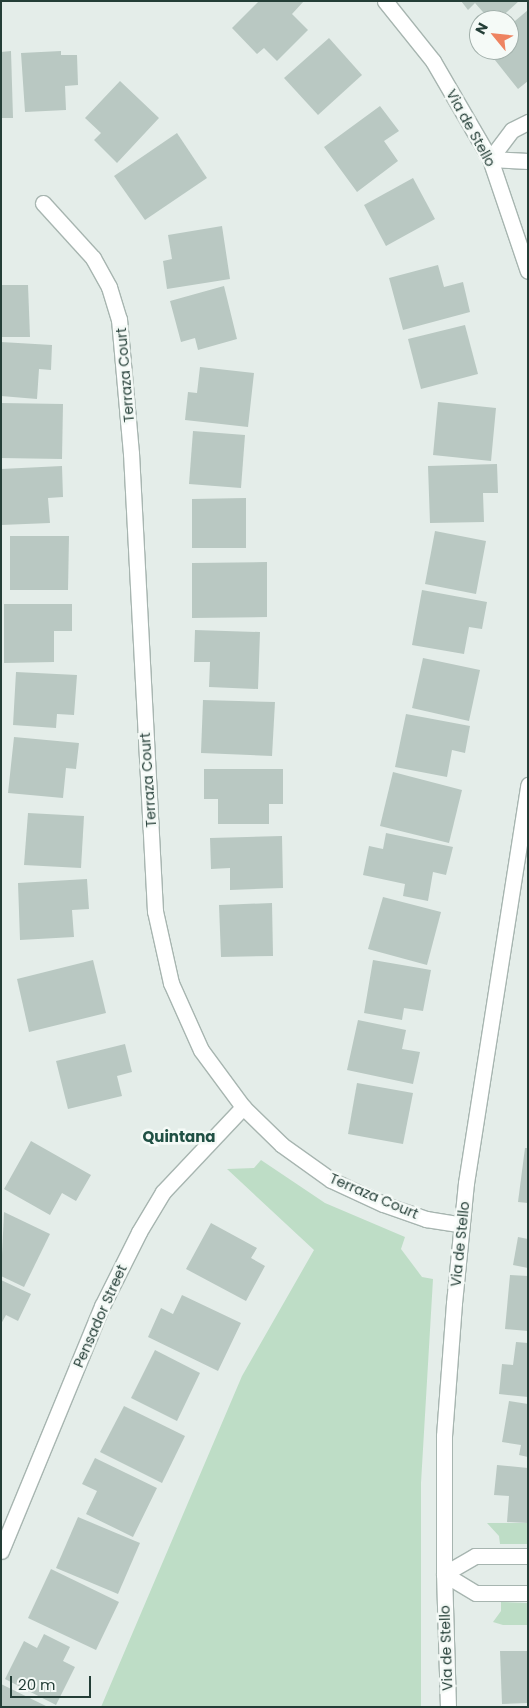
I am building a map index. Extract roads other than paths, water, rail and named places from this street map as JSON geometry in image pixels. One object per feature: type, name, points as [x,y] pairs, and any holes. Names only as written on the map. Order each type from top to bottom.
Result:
[{"type":"street","name":"Via de Stello","points":[[385,1],[433,61],[490,159],[528,271]]},
{"type":"street","points":[[490,159],[512,130],[528,122]]},
{"type":"street","points":[[490,159],[528,161]]},
{"type":"street","name":"Terraza Court","points":[[43,203],[93,258],[109,287],[119,318],[131,445],[155,911],[171,983],[201,1050],[242,1107],[282,1145],[331,1180],[426,1218],[462,1225]]},
{"type":"street","name":"Via de Stello","points":[[448,1707],[444,1574],[444,1436],[462,1225],[528,785]]},
{"type":"street","name":"Pensador Street","points":[[1,1551],[102,1306],[139,1232],[163,1192],[242,1107]]},
{"type":"street","points":[[528,1556],[475,1556],[444,1574],[476,1593],[528,1593]]},
{"type":"district","name":"Quintana","points":[[179,1137]]}]
